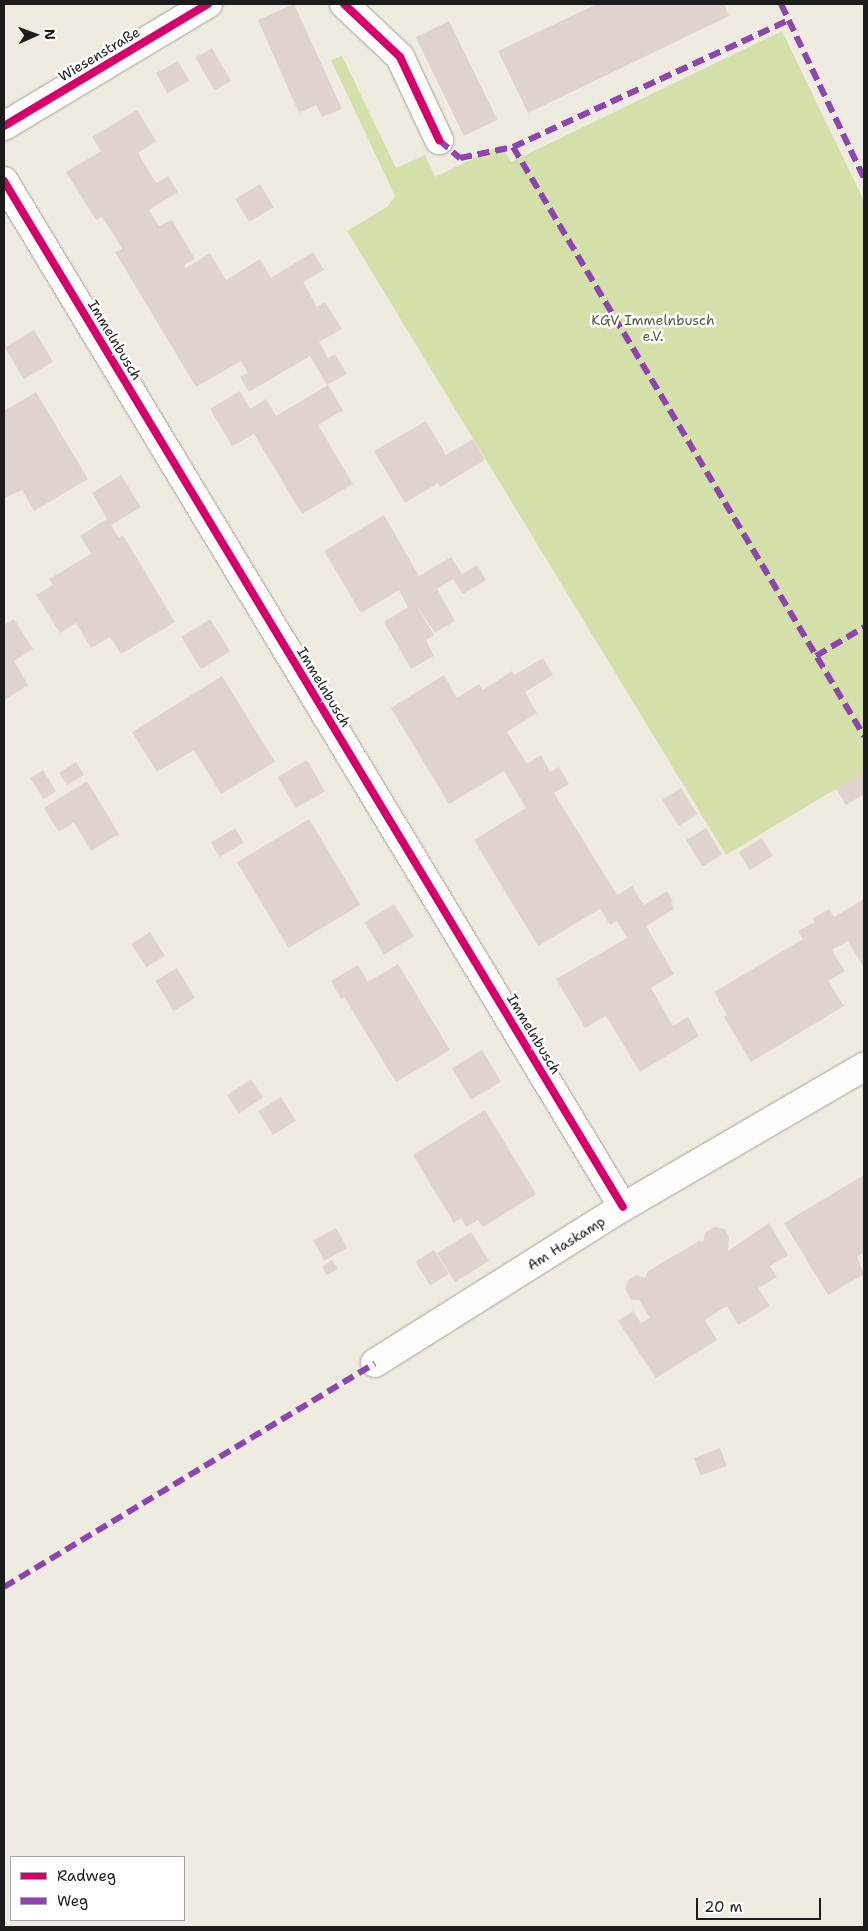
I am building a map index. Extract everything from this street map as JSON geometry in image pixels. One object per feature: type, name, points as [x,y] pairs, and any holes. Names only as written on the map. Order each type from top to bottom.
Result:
[{"type":"street","name":"Wiesenstraße","points":[[4,126],[208,4]]},
{"type":"street","points":[[344,4],[400,57],[439,140]]},
{"type":"street","name":"Immelnbusch","points":[[4,181],[623,1207]]},
{"type":"street","name":"Am Haskamp","points":[[375,1363],[623,1207],[864,1067]]},
{"type":"green space","name":"KGV Immelnbusch e.V.","points":[[782,31],[864,201],[864,772],[726,855],[347,231],[387,207],[395,196],[331,60],[342,56],[396,168],[425,155],[435,177],[501,145],[511,162]]},
{"type":"building","points":[[294,4],[342,109],[322,117],[316,105],[299,113],[258,20]]},
{"type":"building","points":[[597,4],[724,4],[729,16],[528,113],[498,51]]},
{"type":"building","points":[[449,21],[497,120],[464,136],[416,37]]},
{"type":"building","points":[[212,48],[231,81],[215,90],[196,58]]},
{"type":"building","points":[[178,61],[189,81],[167,93],[156,73]]},
{"type":"building","points":[[137,110],[156,141],[138,153],[156,183],[168,176],[178,192],[149,210],[159,226],[172,220],[195,259],[184,265],[186,268],[210,253],[226,280],[260,259],[271,278],[313,252],[324,270],[303,282],[317,307],[325,302],[342,329],[319,342],[328,358],[335,354],[347,374],[327,385],[310,356],[249,392],[240,377],[248,373],[241,361],[196,387],[115,252],[122,249],[112,232],[102,217],[96,220],[66,172],[101,151],[92,137]]},
{"type":"building","points":[[260,184],[274,207],[249,222],[235,199]]},
{"type":"building","points":[[34,330],[53,362],[24,379],[5,348]]},
{"type":"building","points":[[328,385],[343,410],[318,425],[353,484],[302,514],[254,434],[232,446],[210,409],[240,391],[250,409],[266,399],[276,416]]},
{"type":"building","points":[[36,392],[88,479],[34,511],[22,490],[4,498],[4,411]]},
{"type":"building","points":[[426,421],[446,455],[473,439],[485,460],[440,487],[438,483],[405,503],[374,451]]},
{"type":"building","points":[[121,475],[141,507],[111,525],[119,538],[123,535],[175,622],[121,654],[110,637],[91,648],[76,623],[60,633],[36,595],[53,585],[49,579],[91,554],[80,536],[107,519],[92,493]]},
{"type":"building","points":[[384,515],[419,576],[451,557],[462,574],[477,565],[486,580],[463,594],[453,579],[437,589],[455,621],[435,633],[415,603],[434,635],[426,640],[434,656],[411,669],[384,622],[408,607],[399,590],[361,613],[324,551]]},
{"type":"building","points":[[14,619],[33,649],[14,661],[28,685],[4,700],[4,625]]},
{"type":"building","points":[[210,619],[230,651],[201,669],[181,637]]},
{"type":"building","points":[[543,658],[553,675],[525,692],[537,713],[507,732],[527,764],[541,755],[550,772],[559,767],[569,784],[554,793],[617,895],[632,886],[644,905],[667,891],[673,902],[671,903],[674,909],[646,926],[674,974],[651,988],[673,1026],[688,1017],[699,1036],[640,1072],[606,1016],[585,1028],[556,979],[627,938],[617,921],[610,925],[600,909],[538,946],[474,840],[526,808],[504,771],[449,804],[391,708],[444,675],[457,698],[479,684],[483,690],[512,671],[514,675]]},
{"type":"building","points":[[222,676],[275,762],[221,794],[194,750],[157,772],[132,732]]},
{"type":"building","points":[[307,760],[325,791],[296,808],[278,777]]},
{"type":"building","points":[[76,762],[84,775],[67,785],[59,773]]},
{"type":"building","points":[[43,770],[56,791],[44,799],[30,778]]},
{"type":"building","points":[[864,772],[864,794],[846,805],[836,789]]},
{"type":"building","points":[[87,781],[119,834],[91,851],[74,822],[59,832],[44,808]]},
{"type":"building","points":[[681,788],[697,814],[679,826],[662,800]]},
{"type":"building","points":[[309,819],[361,905],[289,948],[237,862]]},
{"type":"building","points":[[235,828],[244,843],[220,857],[211,842]]},
{"type":"building","points":[[706,828],[722,855],[702,866],[686,840]]},
{"type":"building","points":[[762,838],[773,856],[750,870],[739,852]]},
{"type":"building","points":[[864,899],[864,968],[848,941],[832,950],[845,971],[828,981],[844,1006],[751,1062],[724,1017],[727,1015],[714,992],[803,939],[798,931],[815,922],[813,918],[829,909],[834,917]]},
{"type":"building","points":[[394,904],[414,936],[384,955],[364,923]]},
{"type":"building","points":[[150,932],[165,956],[146,967],[131,944]]},
{"type":"building","points":[[398,964],[450,1050],[396,1082],[344,997],[341,999],[331,981],[358,965],[368,982]]},
{"type":"building","points":[[177,968],[195,998],[174,1011],[156,981]]},
{"type":"building","points":[[482,1050],[501,1082],[471,1100],[452,1068]]},
{"type":"building","points":[[251,1079],[263,1097],[239,1113],[227,1095]]},
{"type":"building","points":[[281,1097],[296,1121],[273,1135],[258,1111]]},
{"type":"building","points":[[485,1110],[536,1194],[483,1227],[478,1220],[466,1227],[461,1218],[454,1223],[413,1155]]},
{"type":"building","points":[[864,1175],[864,1252],[857,1257],[864,1274],[828,1295],[784,1223]]},
{"type":"building","points":[[769,1223],[788,1255],[770,1266],[777,1277],[758,1288],[770,1306],[738,1325],[727,1306],[705,1320],[717,1340],[656,1378],[618,1321],[633,1311],[641,1323],[650,1318],[639,1300],[631,1300],[625,1289],[628,1280],[636,1275],[645,1278],[648,1271],[699,1241],[703,1242],[705,1233],[714,1227],[724,1229],[729,1237],[728,1251]]},
{"type":"building","points":[[336,1228],[347,1248],[324,1261],[313,1241]]},
{"type":"building","points":[[471,1232],[489,1261],[455,1282],[437,1253]]},
{"type":"building","points":[[434,1250],[449,1274],[430,1285],[415,1262]]},
{"type":"building","points":[[332,1260],[338,1269],[327,1275],[322,1267]]},
{"type":"building","points":[[720,1448],[727,1466],[701,1476],[694,1458]]},
{"type":"marked path","points":[[781,4],[864,178]]},
{"type":"marked path","points":[[513,147],[789,20]]},
{"type":"marked path","points":[[439,140],[460,158],[513,147],[864,736]]},
{"type":"marked path","points":[[816,656],[864,627]]},
{"type":"marked path","points":[[4,1587],[375,1363]]},
{"type":"cycle path","points":[[4,126],[208,4]]},
{"type":"cycle path","points":[[344,4],[400,57],[439,140]]},
{"type":"cycle path","points":[[4,181],[623,1207]]}]
